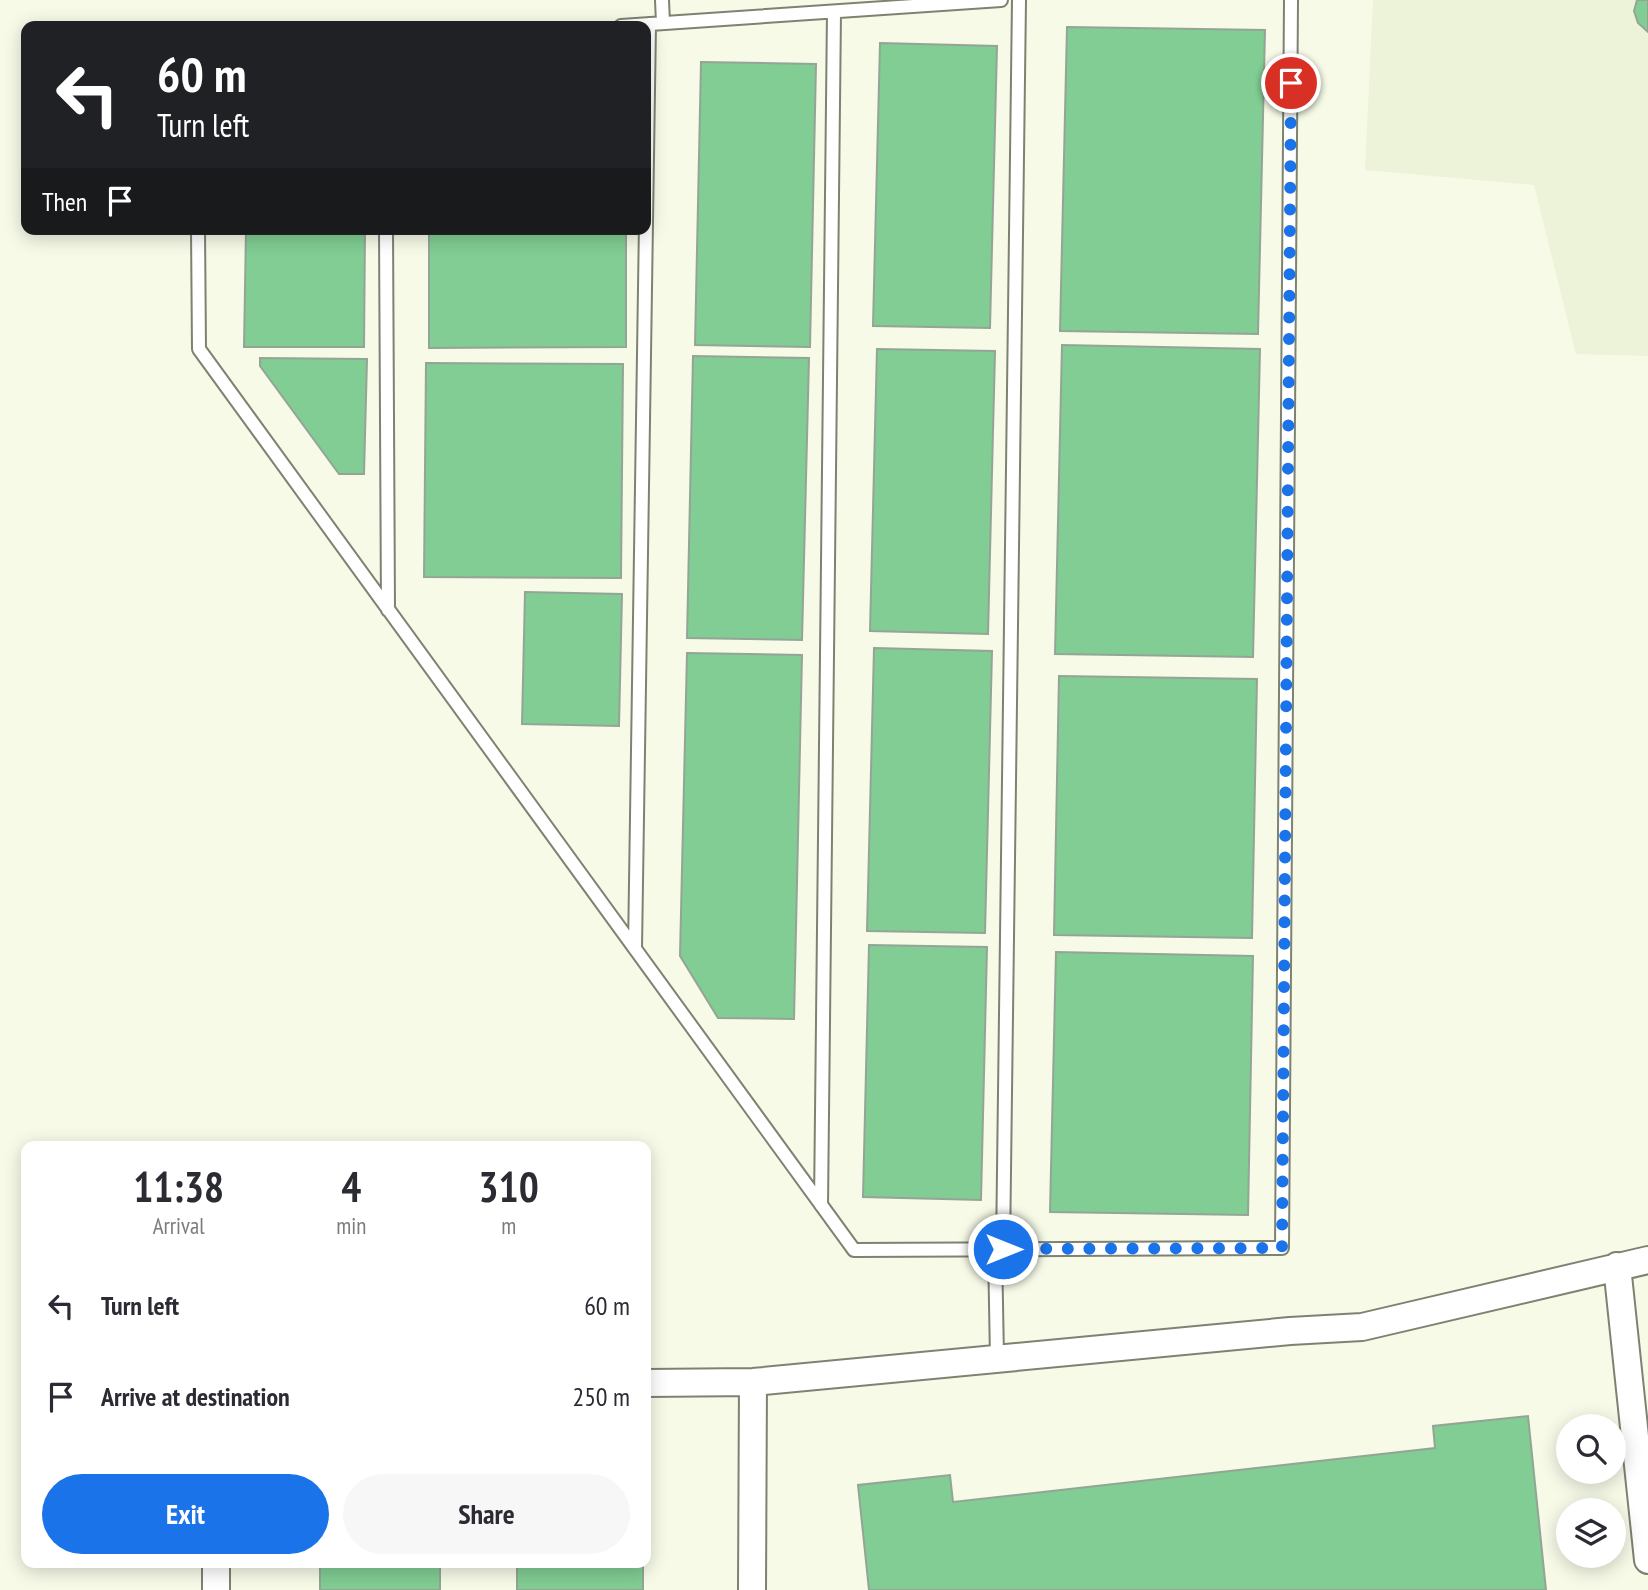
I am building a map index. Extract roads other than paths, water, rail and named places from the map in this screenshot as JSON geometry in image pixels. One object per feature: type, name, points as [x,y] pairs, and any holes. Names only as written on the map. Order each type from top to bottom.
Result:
[{"type":"street","points":[[651,1384],[753,1382],[1362,1327],[1648,1260]]},
{"type":"street","points":[[1617,1266],[1648,1560]]},
{"type":"street","points":[[752,1590],[753,1382]]},
{"type":"street","points":[[216,1568],[216,1590]]},
{"type":"lane","points":[[662,0],[663,23]]},
{"type":"lane","points":[[651,24],[1001,0]]},
{"type":"lane","points":[[998,1358],[1019,0]]},
{"type":"lane","points":[[198,235],[199,349],[854,1251],[1282,1248],[1292,0]]},
{"type":"lane","points":[[821,1206],[834,12]]},
{"type":"lane","points":[[386,235],[388,610]]},
{"type":"lane","points":[[635,949],[646,235]]}]
